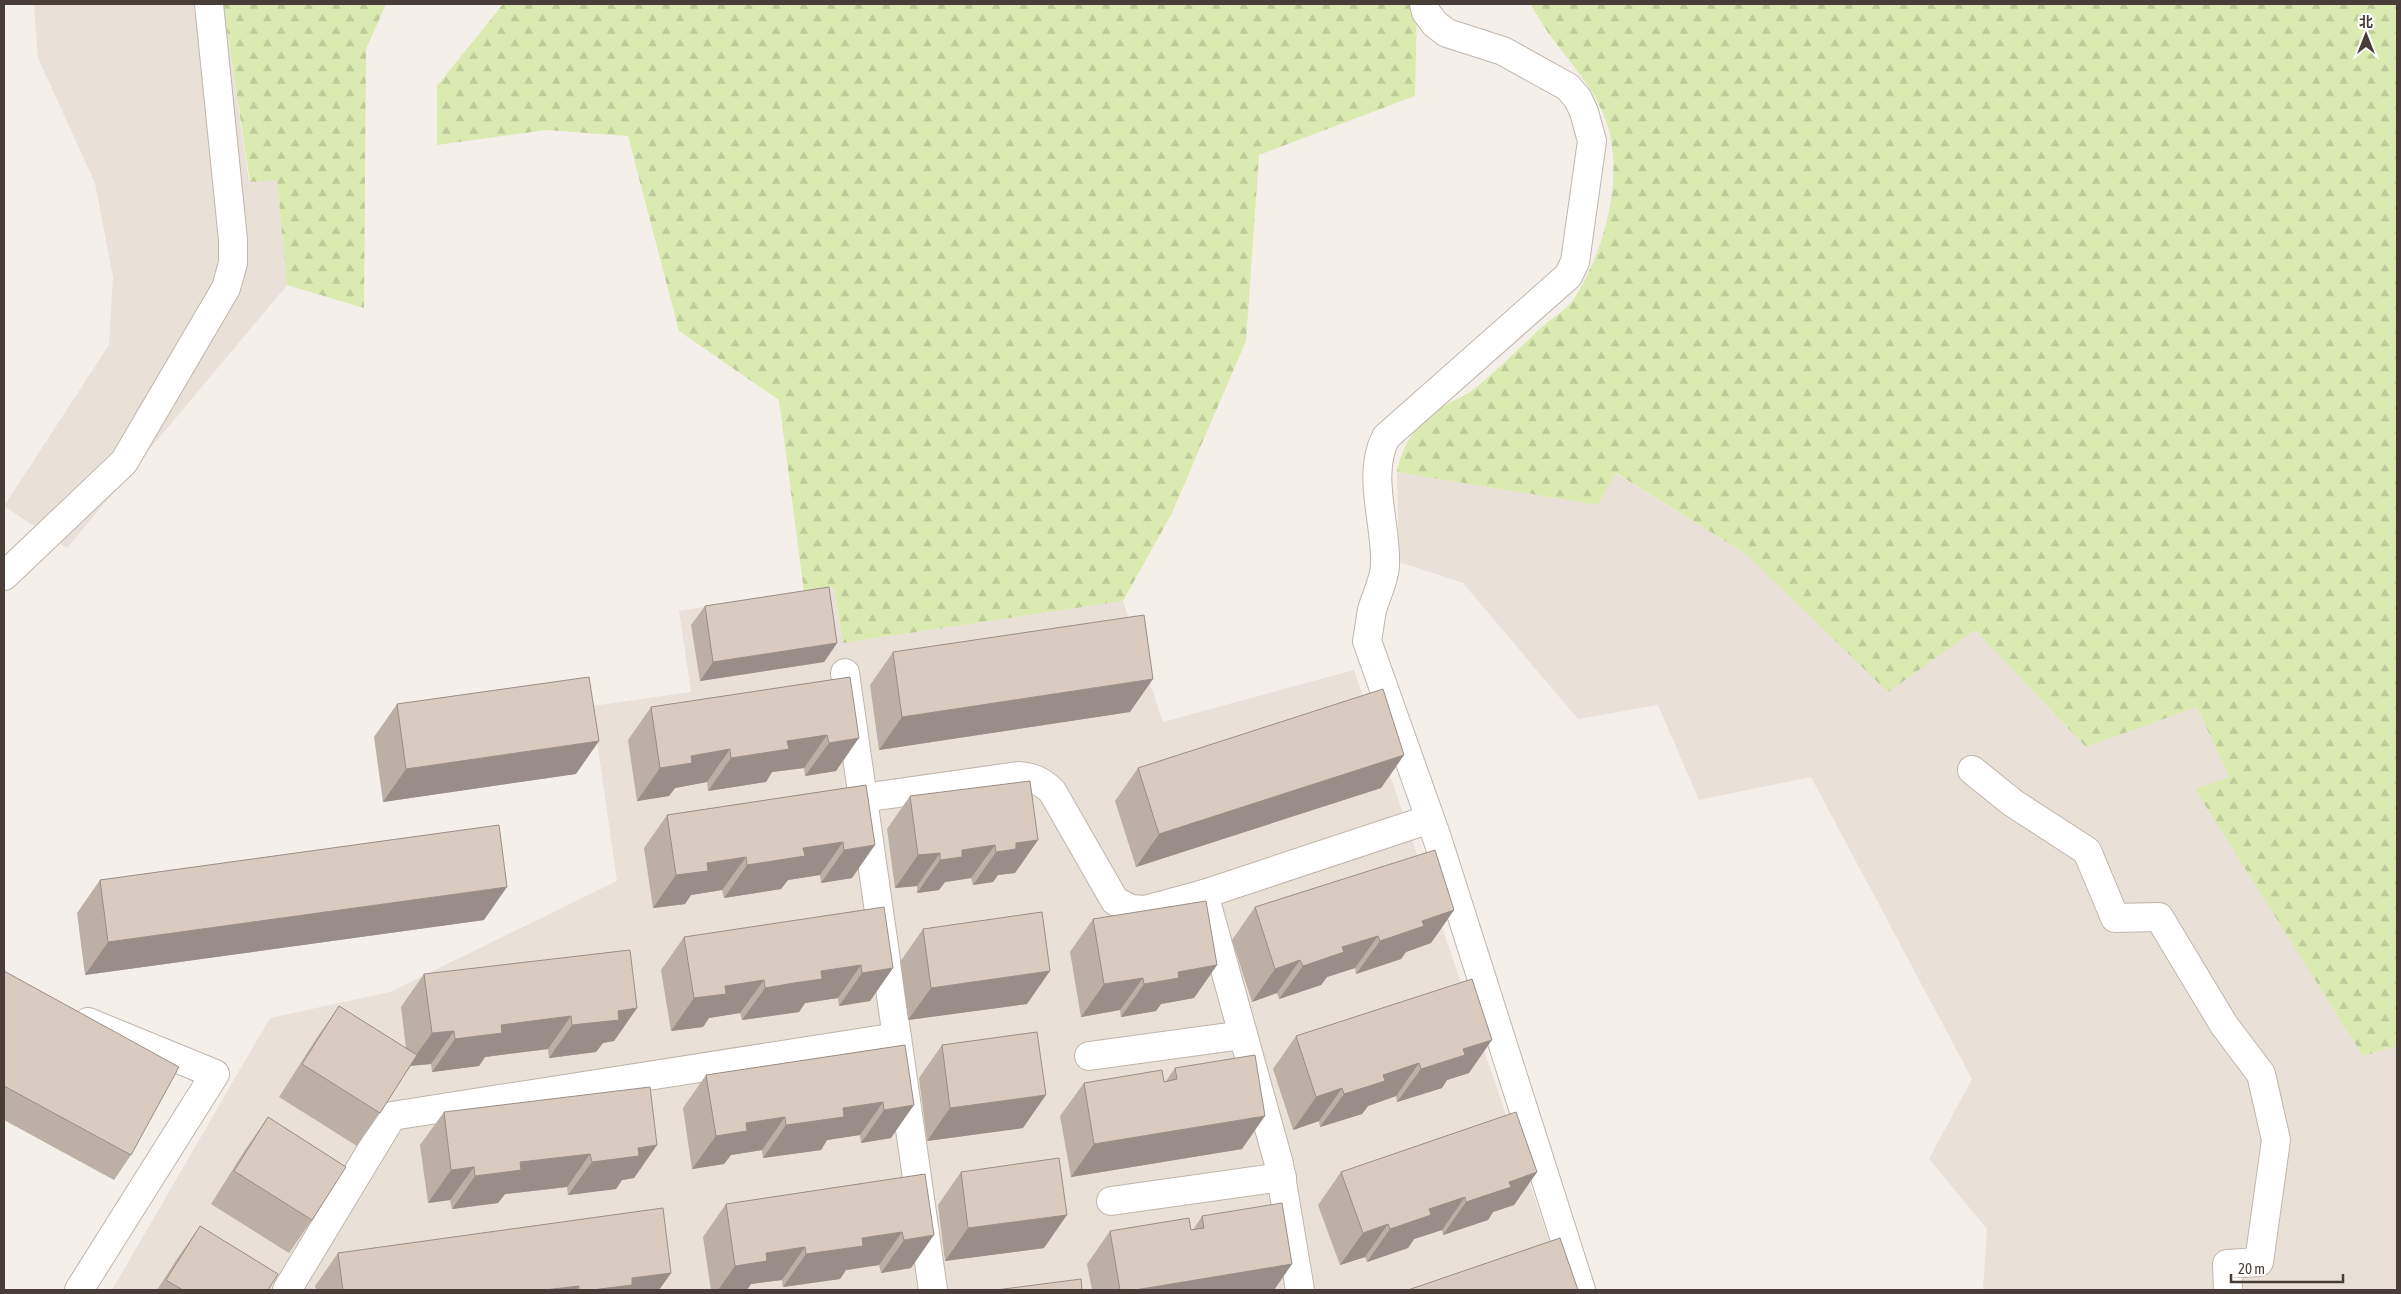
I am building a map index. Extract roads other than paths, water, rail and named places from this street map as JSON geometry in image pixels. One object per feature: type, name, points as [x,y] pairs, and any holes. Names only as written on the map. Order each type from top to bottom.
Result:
[{"type":"street","points":[[4,576],[124,462],[226,288],[233,263],[233,240],[209,4]]},
{"type":"street","points":[[1424,4],[1426,12],[1435,24],[1447,33],[1503,51],[1568,87],[1584,112],[1592,141],[1575,262],[1568,276],[1386,437],[1379,450],[1377,479],[1384,538],[1385,568],[1372,611],[1367,641],[1430,819],[1581,1290]]},
{"type":"street","points":[[845,673],[933,1290]]},
{"type":"street","points":[[1972,770],[2014,803],[2087,851],[2115,918],[2159,917],[2224,1025],[2261,1074],[2276,1140],[2259,1262],[2227,1264],[2228,1290]]},
{"type":"street","points":[[863,798],[1018,776],[1030,777],[1042,782],[1052,790],[1115,901],[1131,909],[1145,910],[1204,894],[1430,819]]},
{"type":"street","points":[[1204,894],[1282,1176],[1300,1290]]},
{"type":"street","points":[[68,1013],[215,1074],[79,1290]]},
{"type":"street","points":[[1089,1056],[1243,1035]]},
{"type":"street","points":[[287,1290],[392,1116],[897,1037]]},
{"type":"street","points":[[1111,1201],[1282,1176]]}]
